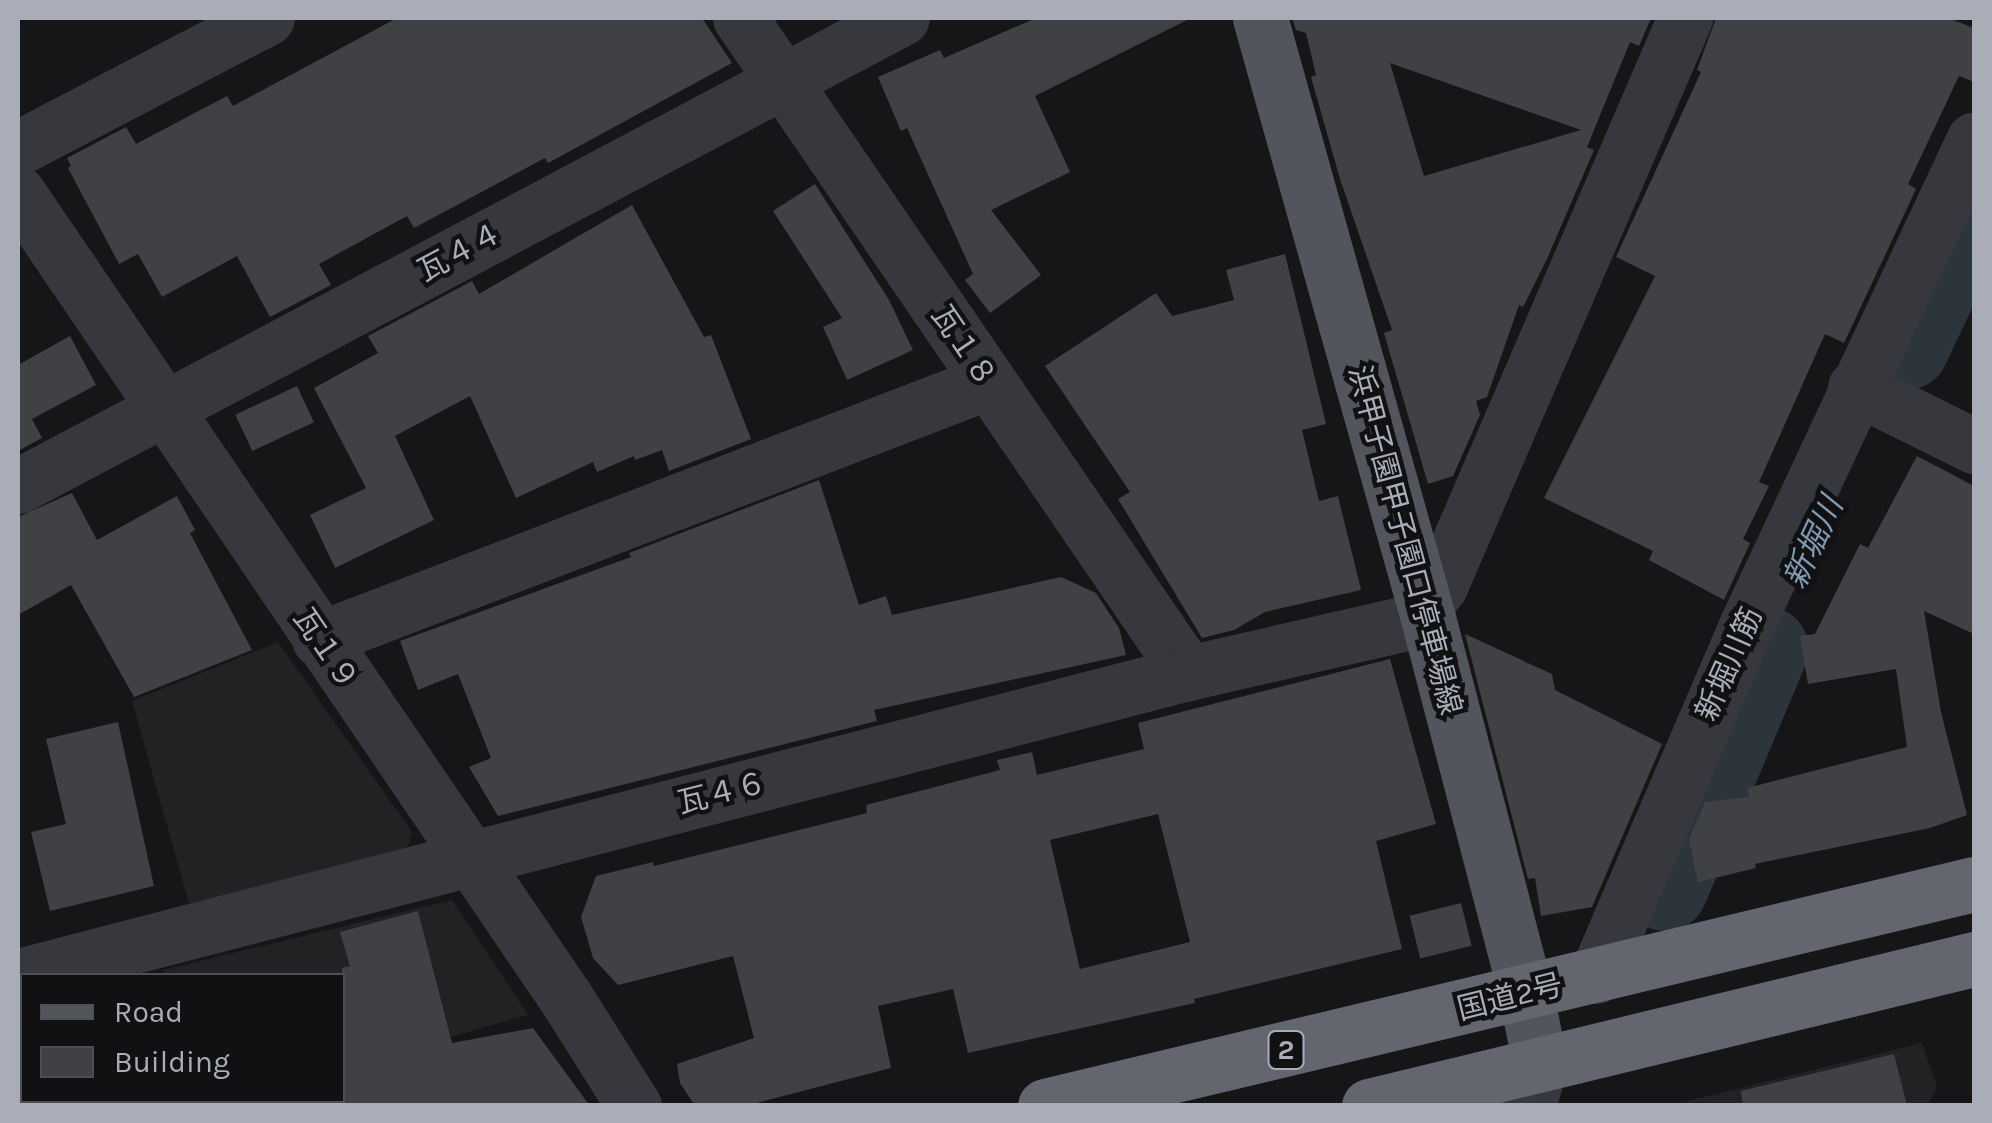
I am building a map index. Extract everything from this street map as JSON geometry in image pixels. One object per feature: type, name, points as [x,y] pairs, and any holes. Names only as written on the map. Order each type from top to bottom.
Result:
[{"type":"highway","name":"国道2号","points":[[1045,1106],[1974,884]]},
{"type":"highway","points":[[1369,1106],[1534,1085],[1974,959]]},
{"type":"main road","name":"浜甲子園甲子園口停車場線","points":[[1260,18],[1426,611],[1526,994],[1534,1085]]},
{"type":"street","points":[[18,148],[267,18]]},
{"type":"street","name":"瓦１８","points":[[740,18],[1188,674]]},
{"type":"street","name":"瓦４４","points":[[18,486],[902,18]]},
{"type":"street","points":[[1426,611],[1685,18]]},
{"type":"street","name":"新堀川筋","points":[[1596,976],[1688,755],[1872,396],[1974,139]]},
{"type":"street","name":"瓦１９","points":[[18,193],[634,1106]]},
{"type":"street","points":[[319,639],[988,382]]},
{"type":"street","points":[[1872,396],[1974,446]]},
{"type":"street","name":"瓦４６","points":[[29,973],[1426,611]]},
{"type":"shaded area","points":[[278,642],[412,832],[406,853],[190,907],[132,701]]},
{"type":"shaded area","points":[[452,900],[528,1015],[345,1066],[345,973],[163,970]]},
{"type":"shaded area","points":[[1922,1043],[1937,1087],[1929,1105],[1667,1106]]},
{"type":"building","points":[[397,18],[702,18],[732,63],[548,163],[545,158],[414,228],[407,216],[319,264],[331,285],[270,317],[237,256],[162,297],[138,254],[119,264],[68,168],[71,166],[67,158],[126,127],[136,144],[227,96],[233,106]]},
{"type":"building","points":[[1036,18],[1191,18],[1035,96],[1070,172],[991,210],[1041,275],[990,313],[965,280],[973,274],[907,128],[901,131],[878,77],[940,50],[944,58]]},
{"type":"building","points":[[1292,18],[1651,18],[1639,46],[1630,42],[1587,147],[1594,150],[1546,261],[1523,307],[1519,305],[1487,397],[1476,401],[1480,415],[1453,476],[1428,484],[1384,333],[1392,330],[1340,179],[1311,77],[1316,75],[1306,33],[1296,30]],"holes":[[[1390,63],[1581,130],[1424,176]]]},
{"type":"building","points":[[1716,18],[1948,18],[1974,28],[1974,82],[1959,76],[1908,184],[1916,189],[1844,343],[1825,334],[1759,482],[1769,486],[1743,539],[1750,543],[1724,600],[1649,560],[1653,551],[1544,498],[1655,276],[1616,257],[1701,72],[1697,70]]},
{"type":"building","points":[[815,184],[889,300],[913,350],[847,380],[823,327],[842,318],[773,211]]},
{"type":"building","points":[[632,205],[704,337],[711,335],[751,439],[669,471],[662,450],[635,460],[634,456],[597,472],[593,462],[516,498],[470,396],[395,436],[434,520],[335,568],[310,515],[366,488],[314,388],[378,353],[368,336],[472,281],[479,294]]},
{"type":"building","points":[[1285,254],[1326,424],[1302,430],[1319,501],[1338,496],[1361,590],[1265,612],[1234,630],[1202,638],[1118,499],[1130,492],[1045,366],[1156,293],[1172,316],[1234,300],[1226,270]]},
{"type":"building","points":[[70,336],[96,385],[32,419],[42,438],[18,451],[18,365]]},
{"type":"building","points":[[297,386],[314,422],[252,451],[235,415]]},
{"type":"building","points":[[1917,456],[1974,486],[1974,634],[1924,611],[1941,712],[1967,815],[1930,828],[1755,864],[1756,868],[1698,882],[1689,839],[1705,802],[1749,797],[1747,788],[1907,747],[1896,669],[1808,684],[1800,636],[1815,634],[1860,544],[1868,548]]},
{"type":"building","points":[[819,480],[859,605],[886,596],[892,615],[1061,577],[1096,593],[1119,628],[1126,655],[874,710],[877,721],[498,816],[469,767],[491,758],[458,674],[418,690],[400,641],[631,557],[629,553]]},
{"type":"building","points":[[72,493],[97,540],[177,496],[195,530],[190,533],[252,650],[134,697],[71,585],[18,615],[18,517]]},
{"type":"building","points":[[1465,634],[1552,674],[1555,690],[1662,744],[1592,907],[1541,916],[1535,878],[1528,879]]},
{"type":"building","points":[[1390,659],[1436,824],[1376,841],[1402,949],[1194,999],[1195,1003],[968,1053],[953,989],[878,1006],[891,1068],[745,1106],[695,1106],[680,1083],[677,1064],[754,1038],[733,956],[618,985],[593,958],[581,917],[596,876],[653,862],[654,866],[867,813],[866,805],[1000,770],[997,760],[1032,752],[1037,775],[1144,749],[1138,723]],"holes":[[[1158,814],[1190,942],[1080,969],[1050,840]]]},
{"type":"building","points":[[118,722],[154,886],[50,911],[31,832],[66,824],[46,739]]},
{"type":"building","points":[[1461,903],[1472,946],[1420,959],[1410,916]]},
{"type":"building","points":[[418,911],[452,1043],[533,1028],[590,1106],[342,1106],[342,968],[350,966],[340,932]]},
{"type":"building","points":[[1894,1054],[1907,1106],[1743,1106],[1741,1091]]},
{"type":"waterway","name":"新堀川","points":[[1906,347],[1974,203]]},
{"type":"waterway","name":"新堀川","points":[[1665,888],[1766,648]]}]
